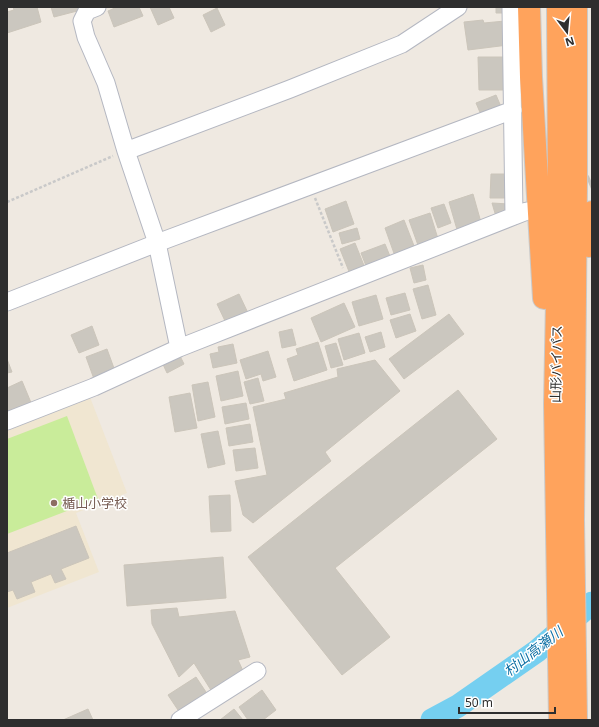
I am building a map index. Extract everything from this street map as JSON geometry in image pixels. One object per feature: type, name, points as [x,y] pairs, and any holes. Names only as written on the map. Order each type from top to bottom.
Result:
[{"type":"highway","points":[[529,7],[531,77],[545,323],[565,403]]},
{"type":"highway","name":"山形バイパス","points":[[558,7],[559,198],[565,403],[560,720]]},
{"type":"highway","name":"山形バイパス","points":[[565,403],[576,182],[576,7]]},
{"type":"highway","points":[[565,403],[592,212]]},
{"type":"highway","name":"山形バイパス","points":[[564,518],[576,720]]},
{"type":"lane","points":[[97,7],[87,11],[82,21],[86,37],[106,83],[126,151],[157,243],[179,348]]},
{"type":"lane","points":[[126,151],[290,89],[402,44],[458,7]]},
{"type":"lane","points":[[7,421],[94,387],[179,348],[520,213],[512,110],[511,7]]},
{"type":"lane","points":[[7,302],[157,243],[512,110]]},
{"type":"lane","points":[[180,720],[257,671]]},
{"type":"path","points":[[7,202],[126,151]]},
{"type":"path","points":[[310,186],[348,281]]},
{"type":"shaded area","name":"楯山小学校","points":[[88,392],[127,493],[76,513],[99,572],[7,608],[7,424]]},
{"type":"green space","points":[[67,416],[98,499],[7,534],[7,439]]},
{"type":"building","points":[[13,7],[37,7],[41,22],[7,33],[7,12],[14,10]]},
{"type":"building","points":[[51,7],[80,7],[81,10],[54,17]]},
{"type":"building","points":[[117,7],[139,7],[143,16],[114,27],[108,11]]},
{"type":"building","points":[[150,7],[169,7],[174,18],[158,25]]},
{"type":"building","points":[[496,7],[508,7],[508,13],[496,13]]},
{"type":"building","points":[[217,8],[225,25],[211,32],[203,15]]},
{"type":"building","points":[[483,20],[484,23],[505,21],[508,45],[468,50],[464,22]]},
{"type":"building","points":[[478,57],[504,57],[504,90],[479,90]]},
{"type":"building","points":[[496,95],[502,109],[482,117],[476,103]]},
{"type":"building","points":[[491,174],[508,174],[508,198],[490,198]]},
{"type":"building","points":[[473,194],[482,226],[458,233],[449,202]]},
{"type":"building","points":[[346,201],[354,224],[333,232],[325,209]]},
{"type":"building","points":[[492,203],[509,204],[509,216],[497,220]]},
{"type":"building","points":[[444,204],[451,223],[438,228],[431,208]]},
{"type":"building","points":[[430,213],[439,242],[419,248],[409,220]]},
{"type":"building","points":[[404,220],[416,251],[396,259],[385,228]]},
{"type":"building","points":[[357,228],[360,239],[342,244],[339,233]]},
{"type":"building","points":[[355,243],[365,268],[350,274],[340,249]]},
{"type":"building","points":[[385,244],[392,261],[368,271],[361,253]]},
{"type":"building","points":[[423,265],[426,280],[414,283],[410,268]]},
{"type":"building","points":[[428,285],[436,315],[422,319],[413,289]]},
{"type":"building","points":[[405,293],[410,310],[391,315],[386,298]]},
{"type":"building","points":[[239,294],[248,313],[226,323],[217,304]]},
{"type":"building","points":[[376,295],[383,319],[359,326],[352,302]]},
{"type":"building","points":[[344,303],[355,327],[321,342],[311,318]]},
{"type":"building","points":[[410,314],[416,331],[396,338],[390,320]]},
{"type":"building","points":[[449,314],[464,334],[404,379],[389,359]]},
{"type":"building","points":[[92,326],[99,345],[79,353],[71,335]]},
{"type":"building","points":[[292,329],[296,345],[282,348],[279,332]]},
{"type":"building","points":[[381,332],[385,347],[370,352],[365,337]]},
{"type":"building","points":[[359,333],[365,353],[344,360],[338,339]]},
{"type":"building","points":[[318,342],[327,370],[294,381],[287,359],[298,355],[296,349]]},
{"type":"building","points":[[336,343],[343,365],[331,368],[325,346]]},
{"type":"building","points":[[233,344],[237,363],[213,368],[210,354],[219,352],[218,347]]},
{"type":"building","points":[[107,349],[115,371],[94,379],[86,357]]},
{"type":"building","points":[[268,351],[276,377],[263,381],[261,374],[246,379],[240,360]]},
{"type":"building","points":[[178,352],[184,364],[167,373],[161,360]]},
{"type":"building","points":[[7,359],[12,372],[7,373]]},
{"type":"building","points":[[375,360],[400,391],[325,452],[331,461],[253,523],[243,515],[235,481],[267,475],[253,407],[286,399],[284,393],[338,377],[337,369]]},
{"type":"building","points":[[238,371],[243,396],[221,401],[216,376]]},
{"type":"building","points":[[258,378],[264,401],[250,404],[244,382]]},
{"type":"building","points":[[22,381],[32,405],[7,416],[7,388]]},
{"type":"building","points":[[208,382],[215,417],[198,421],[192,385]]},
{"type":"building","points":[[458,390],[497,439],[335,568],[390,637],[342,675],[248,557]]},
{"type":"building","points":[[190,393],[197,428],[175,432],[169,397]]},
{"type":"building","points":[[246,403],[249,419],[225,424],[222,407]]},
{"type":"building","points":[[250,424],[253,442],[229,446],[226,428]]},
{"type":"building","points":[[218,431],[225,464],[208,468],[201,434]]},
{"type":"building","points":[[255,448],[258,468],[236,471],[233,450]]},
{"type":"building","points":[[230,495],[231,531],[211,532],[209,496]]},
{"type":"building","points":[[76,526],[89,558],[61,569],[66,579],[55,583],[51,574],[31,582],[35,592],[17,599],[13,590],[7,592],[7,553]]},
{"type":"building","points":[[223,557],[226,598],[127,606],[124,565]]},
{"type":"building","points":[[177,608],[179,617],[235,611],[250,657],[238,660],[244,673],[214,695],[194,663],[179,677],[152,624],[151,610]]},
{"type":"building","points":[[196,677],[208,695],[180,713],[168,695]]},
{"type":"building","points":[[262,690],[276,710],[263,720],[248,720],[239,707]]},
{"type":"building","points":[[88,709],[93,720],[63,720]]},
{"type":"building","points":[[234,709],[243,720],[220,720]]},
{"type":"waterway","name":"村山高瀬川","points":[[432,720],[458,706],[537,651],[592,603]]},
{"type":"tunnel","points":[[566,194],[592,183]]},
{"type":"place","name":"楯山小学校","points":[[54,503]]}]
